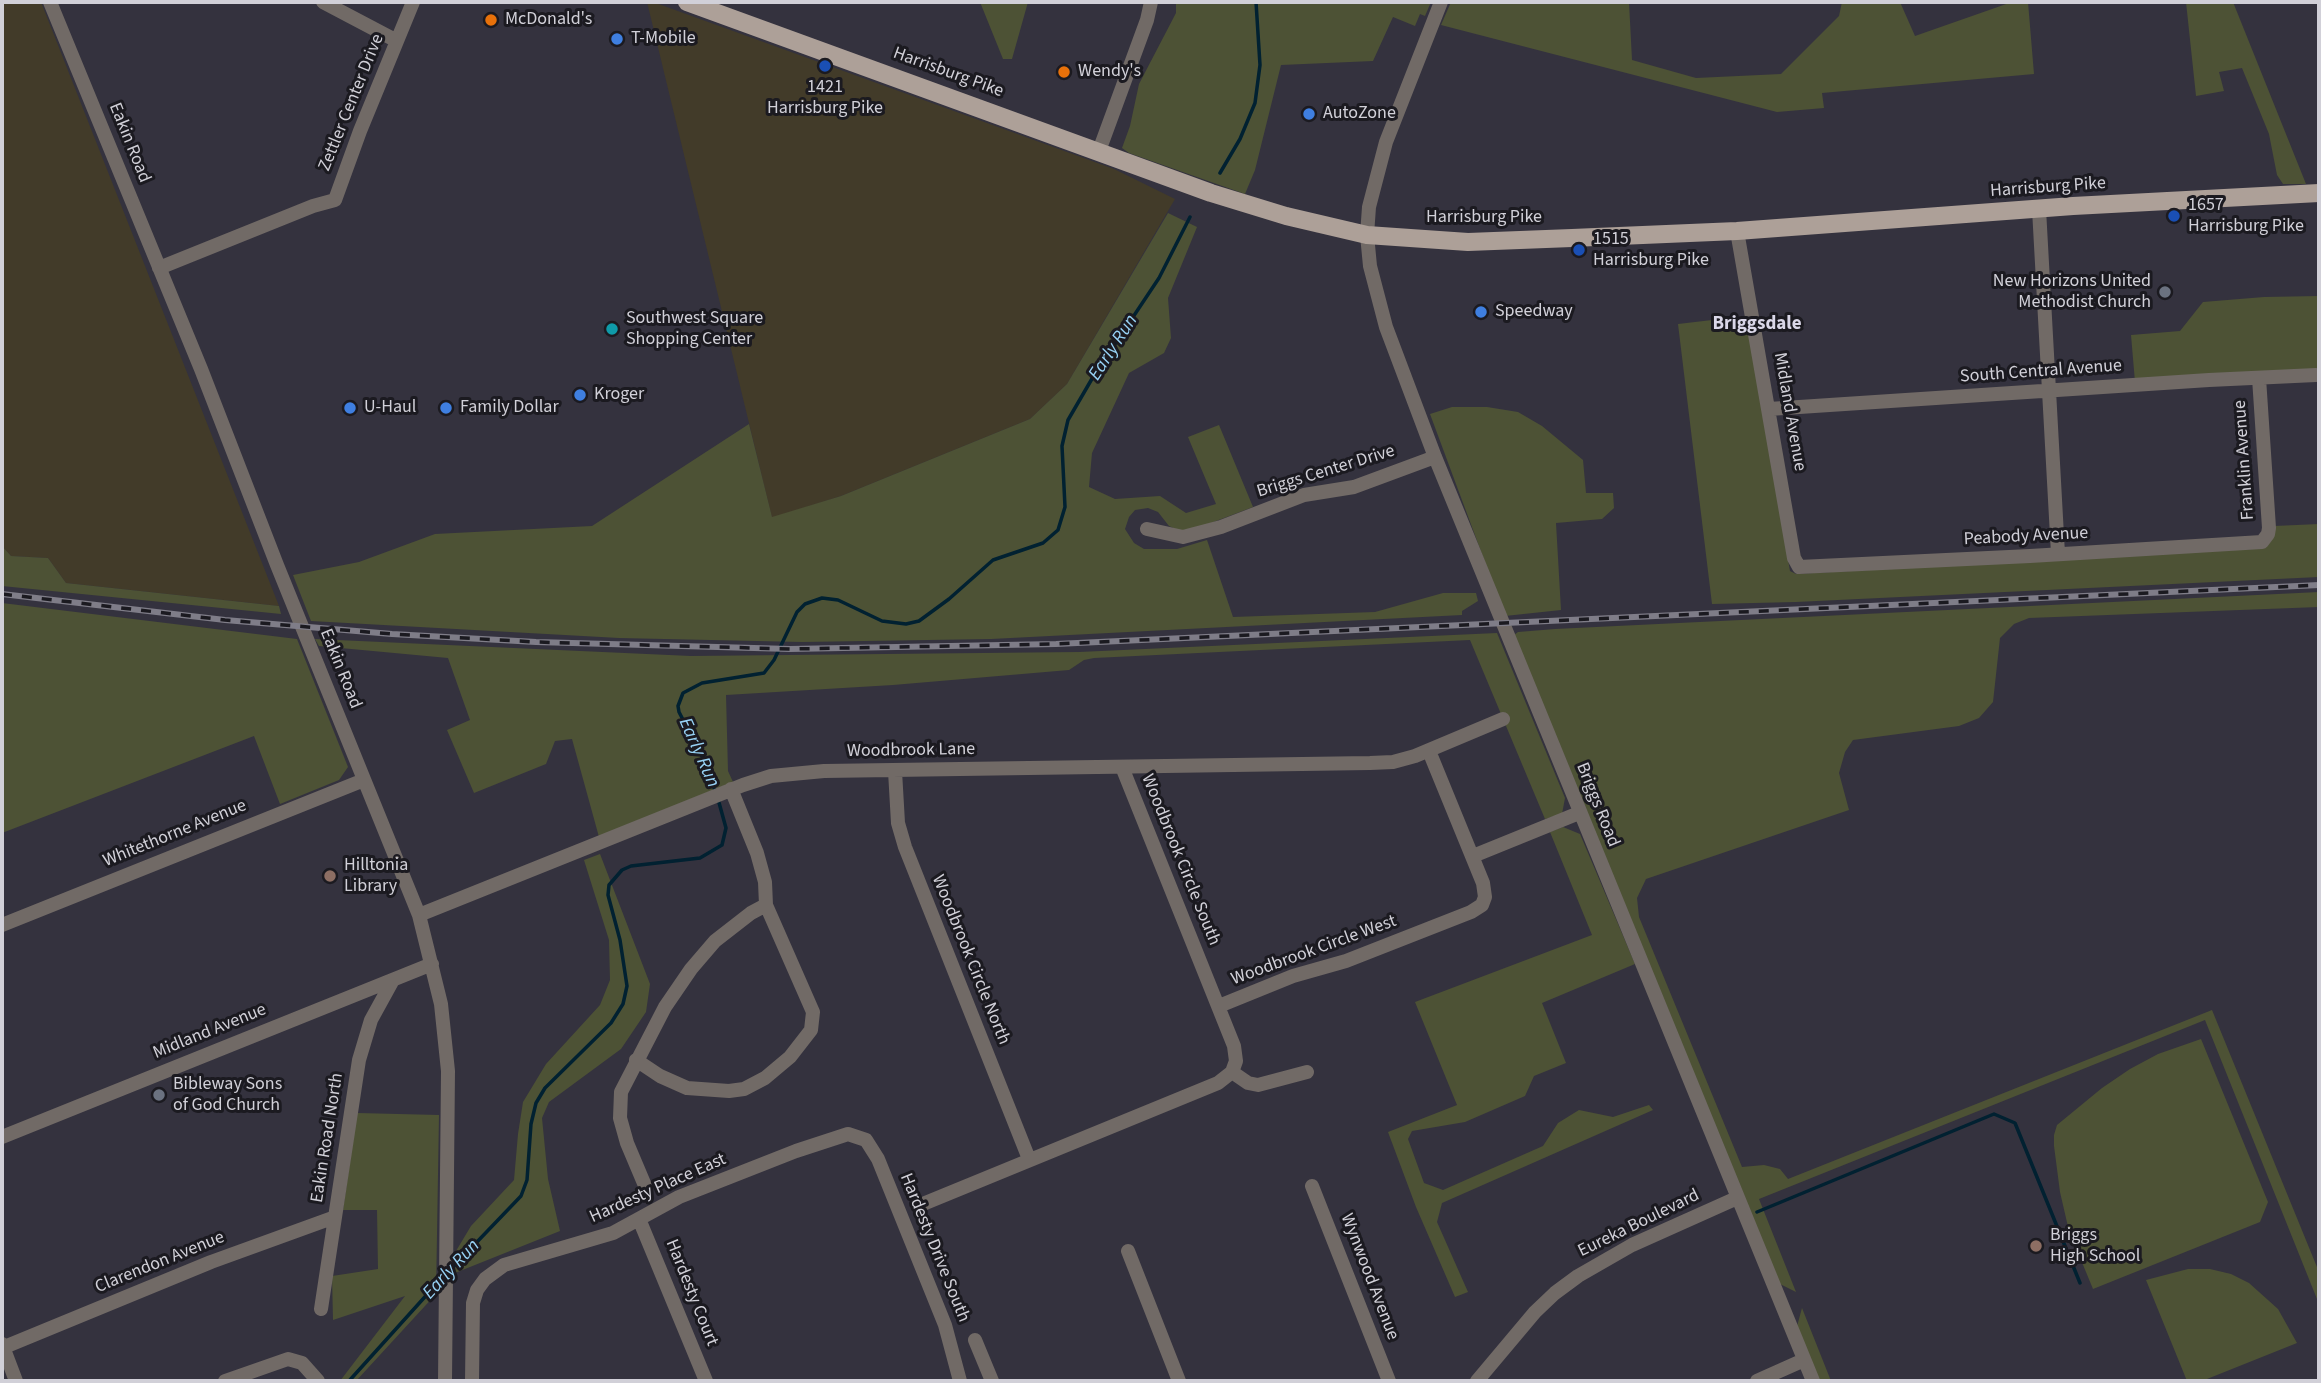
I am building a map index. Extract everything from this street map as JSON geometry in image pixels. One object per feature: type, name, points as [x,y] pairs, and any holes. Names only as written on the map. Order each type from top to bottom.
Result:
[{"type":"main road","name":"Harrisburg Pike","points":[[687,2],[1240,203],[1367,235],[1468,242],[1737,231],[2039,209],[2319,193]]},
{"type":"street","name":"Eakin Road","points":[[51,2],[419,915],[440,1004],[448,1071],[445,1381]]},
{"type":"street","points":[[323,2],[397,41]]},
{"type":"street","name":"Zettler Center Drive","points":[[159,268],[335,200],[414,2]]},
{"type":"street","points":[[1099,151],[1147,20],[1151,2]]},
{"type":"street","name":"Briggs Road","points":[[1441,2],[1386,142],[1369,207],[1367,235],[1370,266],[1387,327],[1435,457],[1813,1381]]},
{"type":"street","points":[[2039,209],[2058,554]]},
{"type":"street","name":"Midland Avenue","points":[[1737,231],[1794,558]]},
{"type":"street","name":"South Central Avenue","points":[[1769,409],[2316,375]]},
{"type":"street","name":"Franklin Avenue","points":[[2259,378],[2269,528],[2265,539]]},
{"type":"street","name":"Briggs Center Drive","points":[[1147,529],[1183,537],[1221,527],[1304,495],[1354,487],[1435,457]]},
{"type":"street","name":"Peabody Avenue","points":[[1794,558],[1795,563],[1805,568],[2257,543],[2265,539]]},
{"type":"street","name":"Woodbrook Lane","points":[[419,915],[771,776],[798,772],[1393,762],[1429,751],[1503,719]]},
{"type":"street","points":[[1429,751],[1472,856],[1579,813]]},
{"type":"street","name":"Woodbrook Circle South","points":[[1122,768],[1219,1006]]},
{"type":"street","name":"Woodbrook Circle North","points":[[895,771],[898,822],[908,856],[1029,1159]]},
{"type":"street","name":"Whitethorne Avenue","points":[[2,925],[364,780]]},
{"type":"street","points":[[636,1060],[660,1076],[687,1088],[716,1092],[744,1088],[765,1078],[790,1056],[811,1030],[813,1012],[766,905],[765,883],[757,853],[721,794]]},
{"type":"street","name":"Woodbrook Circle West","points":[[1232,1072],[1236,1061],[1234,1046],[1219,1006],[1293,976],[1346,961],[1479,908],[1486,892],[1472,856]]},
{"type":"street","points":[[646,1188],[627,1143],[620,1118],[621,1092],[665,1007],[691,969],[715,941],[751,913],[766,905]]},
{"type":"street","name":"Midland Avenue","points":[[2,1137],[432,964]]},
{"type":"street","name":"Eakin Road North","points":[[321,1309],[359,1060],[371,1020],[393,980]]},
{"type":"street","points":[[918,1206],[1218,1083],[1232,1072],[1248,1083],[1258,1085],[1307,1072]]},
{"type":"street","name":"Hardesty Place East","points":[[472,1381],[472,1315],[477,1290],[485,1279],[504,1265],[613,1233],[694,1191],[833,1138],[848,1134],[860,1137]]},
{"type":"street","name":"Hardesty Drive South","points":[[860,1137],[872,1146],[887,1182],[945,1325],[960,1381]]},
{"type":"street","name":"Wynwood Avenue","points":[[1312,1186],[1389,1381]]},
{"type":"street","name":"Eureka Boulevard","points":[[1477,1381],[1535,1312],[1578,1276],[1632,1245],[1737,1198]]},
{"type":"street","name":"Clarendon Avenue","points":[[2,1347],[211,1262],[335,1217]]},
{"type":"street","name":"Hardesty Court","points":[[639,1219],[706,1381]]},
{"type":"street","points":[[1128,1251],[1179,1381]]},
{"type":"street","points":[[975,1340],[992,1381]]},
{"type":"street","points":[[2,1347],[16,1381]]},
{"type":"street","points":[[225,1381],[288,1359],[302,1363],[318,1381]]},
{"type":"street","points":[[1757,1381],[1804,1360]]},
{"type":"shaded area","points":[[2,2],[41,2],[279,606],[66,583],[48,558],[11,556],[2,546]]},
{"type":"shaded area","points":[[647,2],[1114,169],[1175,199],[1067,384],[1030,419],[841,496],[772,518]]},
{"type":"green space","points":[[980,2],[1028,2],[1012,59],[1003,59]]},
{"type":"green space","points":[[1176,2],[1431,2],[1425,16],[1420,14],[1415,26],[1393,17],[1373,61],[1281,65],[1255,170],[1245,194],[1129,153],[1122,148],[1139,84],[1176,13]]},
{"type":"green space","points":[[1451,2],[1629,2],[1632,60],[1696,78],[1781,74],[1839,16],[1842,2],[1900,2],[1915,36],[2012,2],[2028,2],[2034,74],[1822,93],[1824,108],[1777,112],[1441,25]]},
{"type":"green space","points":[[2186,2],[2233,2],[2306,184],[2283,184],[2277,175],[2269,134],[2242,68],[2219,72],[2224,91],[2196,96]]},
{"type":"green space","points":[[1168,213],[1197,227],[1168,298],[1171,338],[1164,353],[1129,373],[1092,453],[1089,487],[1115,499],[1160,496],[1186,513],[1216,504],[1188,437],[1219,425],[1253,507],[1203,526],[1180,531],[1169,526],[1158,512],[1148,508],[1135,510],[1125,529],[1134,543],[1144,549],[1177,549],[1207,540],[1233,617],[1375,612],[1443,593],[1476,593],[1478,601],[1462,611],[1462,615],[991,639],[802,642],[619,638],[311,621],[293,575],[359,562],[435,534],[592,526],[749,424],[772,517],[841,496],[1030,419],[1067,384]]},
{"type":"green space","points":[[2319,296],[2319,372],[2135,382],[2131,335],[2180,331],[2203,302]]},
{"type":"green space","points":[[1746,316],[1790,571],[1796,574],[2252,549],[2274,526],[2319,524],[2319,577],[1712,604],[1678,324]]},
{"type":"green space","points":[[1452,407],[1487,407],[1518,412],[1542,426],[1583,460],[1586,493],[1613,493],[1614,508],[1602,519],[1556,523],[1561,610],[1505,616],[1430,414]]},
{"type":"green space","points":[[2,546],[11,556],[48,558],[66,583],[279,606],[281,614],[2,586]]},
{"type":"green space","points":[[2319,592],[2319,607],[2029,618],[2014,624],[2000,638],[1993,702],[1979,718],[1959,726],[1853,740],[1845,752],[1839,773],[1849,810],[1646,879],[1637,898],[1639,917],[1742,1167],[1764,1165],[1780,1169],[1788,1179],[2212,1010],[2319,1272],[2319,1304],[2205,1020],[1759,1199],[1796,1292],[1778,1283],[1514,635],[1518,632],[1555,629]]},
{"type":"green space","points":[[2,603],[297,639],[348,767],[339,780],[280,804],[254,736],[2,833]]},
{"type":"green space","points":[[1497,633],[1565,798],[1562,814],[1545,819],[1470,640],[1094,658],[1084,660],[1069,670],[893,685],[726,695],[728,771],[733,782],[599,837],[572,739],[555,741],[546,764],[474,793],[447,730],[470,720],[448,658],[319,646],[315,639],[691,656],[1079,652]]},
{"type":"green space","points":[[1563,827],[1580,834],[1635,964],[1542,1003],[1566,1063],[1534,1076],[1525,1096],[1465,1122],[1412,1131],[1408,1139],[1424,1183],[1443,1190],[1543,1146],[1558,1123],[1579,1110],[1613,1117],[1649,1105],[1653,1110],[1442,1203],[1437,1222],[1468,1292],[1455,1297],[1416,1207],[1388,1132],[1457,1105],[1415,1002],[1592,935],[1550,832]]},
{"type":"green space","points":[[600,854],[650,984],[646,1012],[621,1049],[549,1102],[542,1118],[548,1179],[560,1231],[455,1273],[456,1251],[471,1226],[514,1180],[523,1102],[546,1064],[600,1005],[610,980],[609,940],[584,860]]},
{"type":"green space","points":[[2201,1039],[2268,1202],[2260,1222],[2093,1289],[2069,1231],[2060,1192],[2054,1146],[2057,1125],[2130,1069],[2158,1054]]},
{"type":"green space","points":[[357,1113],[439,1115],[436,1294],[356,1381],[340,1381],[405,1296],[333,1320],[332,1276],[378,1269],[377,1210],[343,1210]]},
{"type":"green space","points":[[2188,1269],[2210,1269],[2231,1274],[2249,1283],[2278,1309],[2297,1343],[2202,1381],[2187,1381],[2146,1280]]},
{"type":"green space","points":[[1802,1308],[1831,1381],[1817,1381],[1796,1330]]},
{"type":"waterway","name":"Early Run","points":[[1220,173],[1240,139],[1255,103],[1260,65],[1256,2]]},
{"type":"waterway","name":"Early Run","points":[[715,791],[708,768],[679,712],[678,706],[683,693],[702,683],[764,673],[774,660],[797,612],[805,604],[822,598],[838,600],[882,621],[906,624],[919,621],[949,599],[993,560],[1043,543],[1058,530],[1065,507],[1062,446],[1068,420],[1093,377],[1159,278],[1190,217]]},
{"type":"waterway","name":"Early Run","points":[[452,1268],[521,1196],[527,1180],[531,1124],[536,1103],[545,1088],[611,1023],[623,1004],[627,986],[620,940],[608,895],[609,885],[622,870],[631,866],[700,858],[722,845],[726,828],[718,799]]},
{"type":"waterway","points":[[1757,1212],[1994,1114],[2015,1123],[2080,1283]]},
{"type":"waterway","name":"Early Run","points":[[349,1381],[441,1279]]},
{"type":"railway","points":[[2,594],[225,620],[392,634],[536,642],[790,649],[1056,644],[2319,585]]},
{"type":"place","name":"McDonald's","points":[[491,20]]},
{"type":"place","name":"T-Mobile","points":[[617,39]]},
{"type":"place","name":"1421 Harrisburg Pike","points":[[825,66]]},
{"type":"place","name":"Wendy's","points":[[1064,72]]},
{"type":"place","name":"AutoZone","points":[[1309,114]]},
{"type":"place","name":"1657 Harrisburg Pike","points":[[2174,216]]},
{"type":"place","name":"1515 Harrisburg Pike","points":[[1579,250]]},
{"type":"place","name":"New Horizons United Methodist Church","points":[[2165,292]]},
{"type":"place","name":"Speedway","points":[[1481,312]]},
{"type":"place","name":"Southwest Square Shopping Center","points":[[612,329]]},
{"type":"place","name":"Kroger","points":[[580,395]]},
{"type":"place","name":"U-Haul","points":[[350,408]]},
{"type":"place","name":"Family Dollar","points":[[446,408]]},
{"type":"place","name":"Hilltonia Library","points":[[330,876]]},
{"type":"place","name":"Bibleway Sons of God Church","points":[[159,1095]]},
{"type":"place","name":"Briggs High School","points":[[2036,1246]]},
{"type":"district","name":"Briggsdale","points":[[1757,325]]}]
